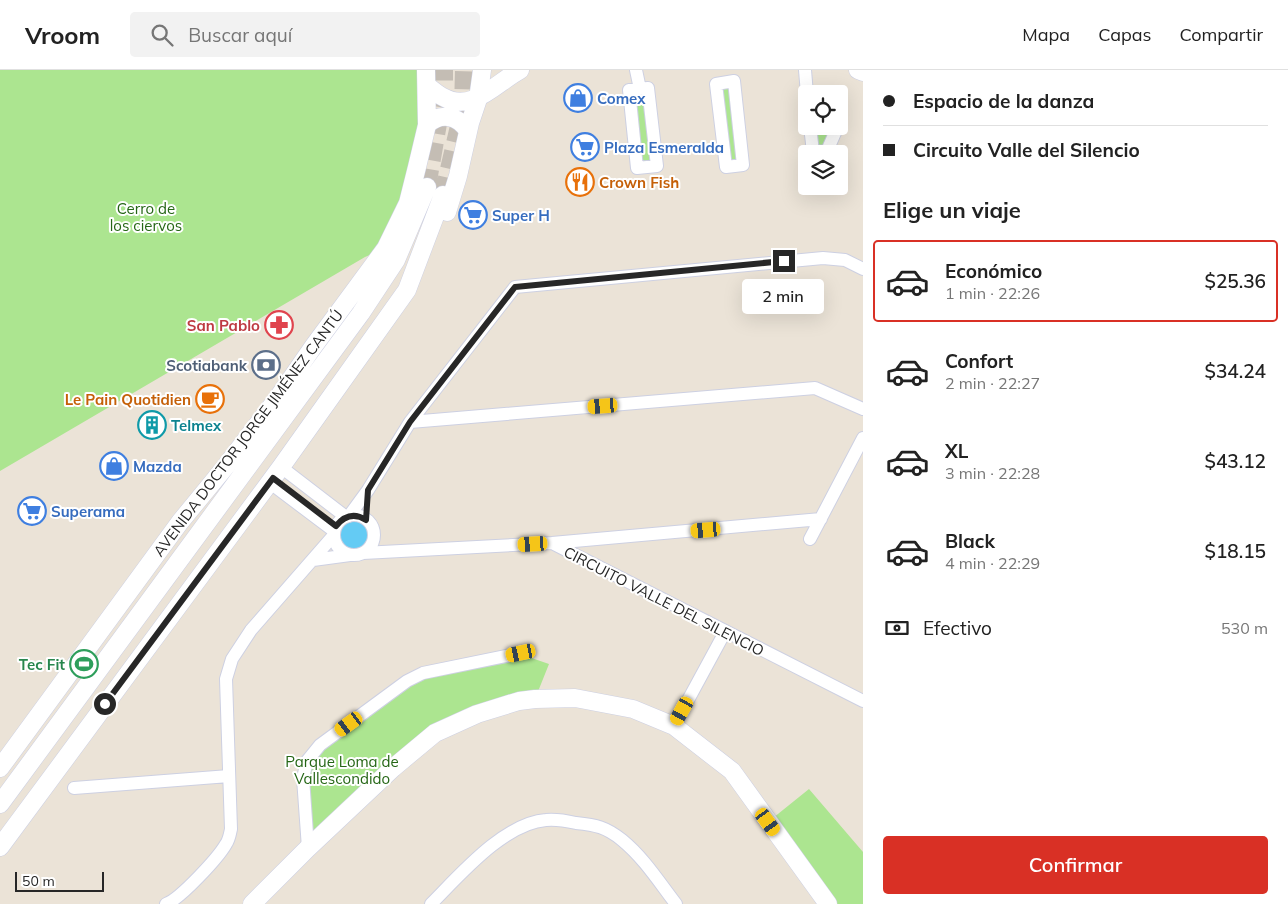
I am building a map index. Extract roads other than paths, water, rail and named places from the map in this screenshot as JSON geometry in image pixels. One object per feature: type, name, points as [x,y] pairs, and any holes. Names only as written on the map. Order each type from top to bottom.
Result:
[{"type":"street","points":[[0,847],[275,475],[429,257],[442,227],[458,176],[468,130],[478,99],[482,70]]},
{"type":"street","points":[[426,78],[444,98],[460,102],[478,99],[520,70]]},
{"type":"street","points":[[636,70],[640,89]]},
{"type":"street","points":[[723,70],[725,83]]},
{"type":"street","points":[[805,70],[806,85]]},
{"type":"street","points":[[858,70],[863,72]]},
{"type":"street","name":"AVENIDA DOCTOR JORGE JIMÉNEZ CANTÚ","points":[[0,768],[180,522],[226,466],[386,248],[408,203],[426,125],[426,78]]},
{"type":"street","points":[[734,81],[743,166],[726,168],[716,84],[725,83],[734,81]]},
{"type":"street","points":[[648,88],[657,166],[637,168],[629,90],[640,89],[648,88]]},
{"type":"street","points":[[426,125],[431,121],[446,116],[455,118],[468,130]]},
{"type":"street","points":[[811,135],[813,152],[827,151],[834,135]]},
{"type":"street","name":"AVENIDA DOCTOR JORGE JIMÉNEZ CANTÚ","points":[[0,804],[344,336],[396,260],[427,187]]},
{"type":"street","points":[[407,290],[443,194]]},
{"type":"street","points":[[166,904],[179,896],[220,854],[228,842],[231,829],[226,679],[232,659],[251,630],[313,560],[368,490],[410,422],[515,287],[823,258],[845,260],[863,270]]},
{"type":"street","points":[[344,336],[350,318],[364,294],[363,279]]},
{"type":"street","points":[[410,422],[815,388],[863,409]]},
{"type":"street","points":[[810,539],[863,438]]},
{"type":"street","points":[[275,475],[340,524]]},
{"type":"street","points":[[275,475],[340,524]]},
{"type":"street","points":[[366,520],[368,490]]},
{"type":"street","points":[[358,516],[366,520],[372,527],[374,535],[369,548],[356,554],[339,548],[340,524],[358,516]]},
{"type":"street","points":[[552,544],[821,519]]},
{"type":"street","points":[[374,535],[395,552]]},
{"type":"street","name":"CIRCUITO VALLE DEL SILENCIO","points":[[313,560],[356,554],[552,544],[863,701]]},
{"type":"street","points":[[674,726],[725,632]]},
{"type":"street","points":[[308,848],[302,778],[307,761],[320,745],[407,681],[423,673],[521,653]]},
{"type":"street","points":[[252,904],[308,848],[394,768],[435,733],[477,714],[519,701],[575,698],[633,709],[674,726],[732,771],[828,904]]},
{"type":"street","points":[[74,788],[229,776]]},
{"type":"street","points":[[431,904],[485,851],[506,835],[527,825],[546,820],[600,826],[621,839],[639,856],[676,904]]},
{"type":"water","points":[[354,516],[368,521],[373,535],[368,549],[354,554],[340,549],[335,535],[340,521]]},
{"type":"tunnel","points":[[427,187],[444,89],[444,70]]},
{"type":"tunnel","points":[[443,195],[463,109],[464,70]]},
{"type":"place","name":"Comex","points":[[578,98]]},
{"type":"place","name":"Plaza Esmeralda","points":[[585,147]]},
{"type":"place","name":"Crown Fish","points":[[580,182]]},
{"type":"place","name":"Super H","points":[[473,215]]},
{"type":"place","name":"San Pablo","points":[[279,325]]},
{"type":"place","name":"Scotiabank","points":[[266,365]]},
{"type":"place","name":"Le Pain Quotidien","points":[[210,399]]},
{"type":"place","name":"Telmex","points":[[152,425]]},
{"type":"place","name":"Mazda","points":[[114,466]]},
{"type":"place","name":"Superama","points":[[32,511]]},
{"type":"place","name":"Tec Fit","points":[[84,664]]},
{"type":"park label","name":"Cerro de los ciervos","points":[[146,216]]},
{"type":"park label","name":"Parque Loma de Vallescondido","points":[[342,770]]}]
